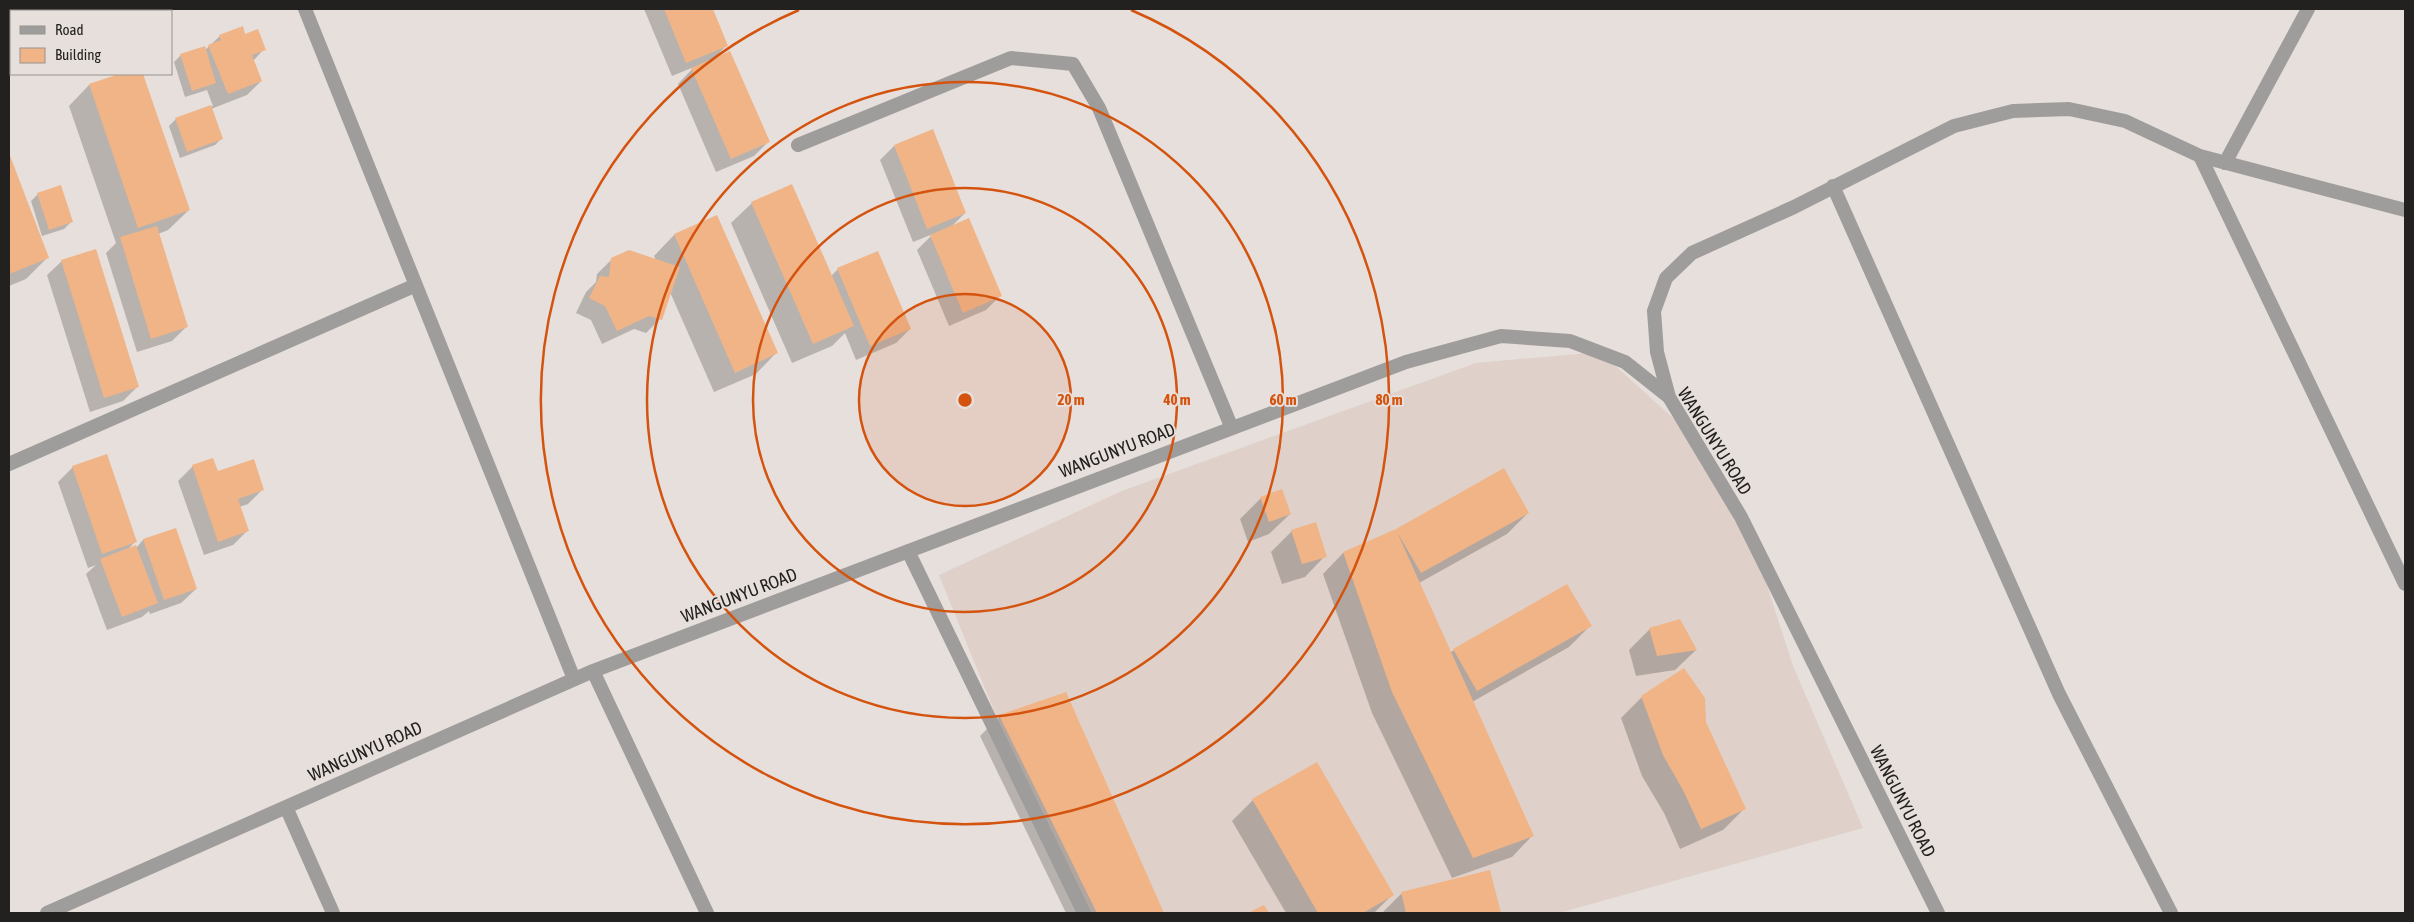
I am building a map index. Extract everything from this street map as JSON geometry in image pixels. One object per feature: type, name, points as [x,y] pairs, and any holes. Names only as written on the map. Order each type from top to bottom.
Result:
[{"type":"street","points":[[305,9],[574,679]]},
{"type":"street","points":[[2225,163],[2308,9]]},
{"type":"street","points":[[798,145],[1011,58],[1073,64],[1099,108],[1231,426]]},
{"type":"street","points":[[1669,397],[1657,352],[1654,311],[1666,278],[1692,253],[1794,206],[1954,126],[2013,111],[2069,109],[2125,121],[2200,156],[2405,210]]},
{"type":"street","points":[[2200,156],[2405,584]]},
{"type":"street","points":[[1833,186],[2059,694],[2171,913]]},
{"type":"street","points":[[9,464],[416,285]]},
{"type":"street","name":"WANGUNYU ROAD","points":[[47,913],[593,671],[1231,426],[1406,362],[1501,336],[1570,341],[1625,362],[1669,397],[1741,517],[1938,913]]},
{"type":"street","points":[[908,551],[1084,913]]},
{"type":"street","points":[[593,671],[707,913]]},
{"type":"street","points":[[286,807],[333,913]]},
{"type":"shaded area","points":[[1600,352],[1694,437],[1752,539],[1793,666],[1863,828],[1559,913],[1084,913],[1040,824],[939,575],[1122,491],[1476,363]]},
{"type":"building","points":[[31,9],[52,9],[50,10]]},
{"type":"building","points":[[664,9],[713,9],[728,46],[686,63]]},
{"type":"building","points":[[243,26],[245,34],[258,29],[266,50],[252,55],[262,81],[228,94],[208,45],[221,40],[219,35]]},
{"type":"building","points":[[205,46],[216,83],[192,91],[180,54]]},
{"type":"building","points":[[730,51],[770,142],[731,159],[691,68]]},
{"type":"building","points":[[116,75],[143,75],[190,210],[138,228],[89,84]]},
{"type":"building","points":[[211,105],[223,139],[187,152],[175,118]]},
{"type":"building","points":[[933,129],[966,213],[927,229],[894,145]]},
{"type":"building","points":[[9,153],[49,258],[9,274]]},
{"type":"building","points":[[792,184],[854,326],[813,344],[751,202]]},
{"type":"building","points":[[61,185],[73,222],[49,230],[37,193]]},
{"type":"building","points":[[717,215],[778,353],[735,373],[674,234]]},
{"type":"building","points":[[969,218],[1002,296],[963,313],[930,235]]},
{"type":"building","points":[[157,226],[188,327],[151,339],[120,237]]},
{"type":"building","points":[[96,249],[139,387],[104,398],[61,260]]},
{"type":"building","points":[[629,250],[680,267],[662,320],[649,316],[617,331],[605,306],[589,298],[600,276],[609,277],[611,258]]},
{"type":"building","points":[[878,251],[911,329],[870,346],[837,268]]},
{"type":"building","points":[[107,454],[137,542],[102,554],[72,466]]},
{"type":"building","points":[[213,458],[218,471],[254,459],[264,490],[238,499],[249,531],[218,542],[192,465]]},
{"type":"building","points":[[1504,468],[1529,513],[1421,573],[1397,532],[1534,836],[1473,858],[1392,692],[1343,552],[1396,529]]},
{"type":"building","points":[[1282,489],[1291,514],[1269,522],[1260,497]]},
{"type":"building","points":[[1316,522],[1327,557],[1302,564],[1291,530]]},
{"type":"building","points":[[176,528],[197,589],[164,600],[143,539]]},
{"type":"building","points":[[136,545],[158,603],[122,617],[100,559]]},
{"type":"building","points":[[1567,584],[1592,626],[1477,691],[1453,649]]},
{"type":"building","points":[[1680,619],[1697,650],[1657,656],[1649,628]]},
{"type":"building","points":[[1684,668],[1705,698],[1706,722],[1746,809],[1701,829],[1684,792],[1663,755],[1641,696]]},
{"type":"building","points":[[1066,692],[1164,913],[1097,913],[999,715]]},
{"type":"building","points":[[1317,762],[1394,895],[1363,913],[1318,913],[1252,799]]},
{"type":"building","points":[[1490,870],[1501,913],[1406,913],[1401,892]]},
{"type":"building","points":[[1264,905],[1269,913],[1248,913]]}]
